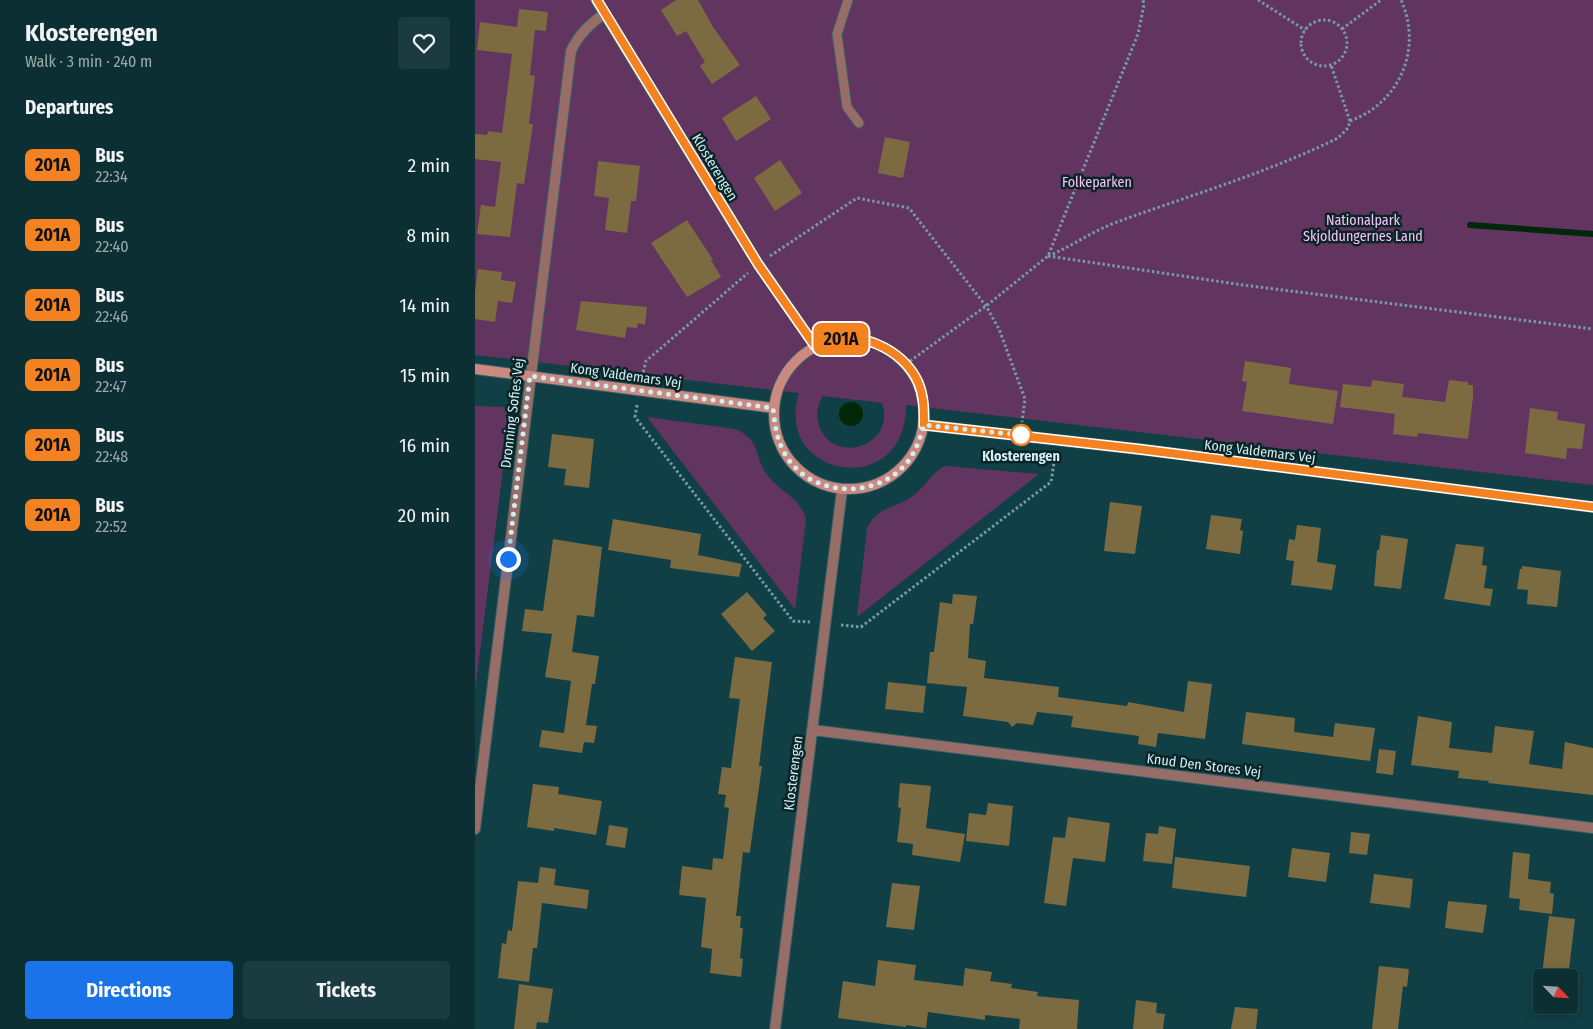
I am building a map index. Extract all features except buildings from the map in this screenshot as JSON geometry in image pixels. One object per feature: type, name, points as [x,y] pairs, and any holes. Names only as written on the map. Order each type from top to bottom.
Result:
[{"type":"main road","points":[[839,339],[864,340],[887,348],[906,364],[918,382],[924,403],[924,425],[917,447],[905,466],[887,480],[865,488],[842,490],[819,484],[799,472],[784,454],[775,432],[773,408],[777,389],[786,372],[799,357],[815,346],[839,339]]},
{"type":"main road","name":"Kong Valdemars Vej","points":[[475,369],[773,408]]},
{"type":"main road","name":"Kong Valdemars Vej","points":[[924,425],[1021,435],[1593,507]]},
{"type":"street","name":"Klosterengen","points":[[597,0],[758,264],[815,346]]},
{"type":"street","name":"Dronning Sofies Vej","points":[[475,829],[571,51],[577,38],[585,28],[605,13]]},
{"type":"street","name":"Klosterengen","points":[[775,1029],[842,490]]},
{"type":"street","name":"Knud Den Stores Vej","points":[[813,730],[1593,828]]},
{"type":"lane","points":[[848,0],[837,34],[847,107],[859,123]]},
{"type":"path","points":[[1048,256],[1138,34],[1144,5],[1143,0]]},
{"type":"path","points":[[1258,0],[1305,30]]},
{"type":"path","points":[[1342,29],[1381,0]]},
{"type":"path","points":[[1350,121],[1363,116],[1393,90],[1407,63],[1410,45],[1408,24],[1401,0]]},
{"type":"path","points":[[1323,20],[1337,24],[1342,29],[1347,43],[1346,50],[1337,62],[1331,65],[1317,66],[1305,57],[1301,44],[1305,30],[1310,25],[1323,20]]},
{"type":"path","points":[[906,364],[985,306],[1048,256],[1069,248],[1099,228],[1228,184],[1331,142],[1344,134],[1350,121],[1331,65]]},
{"type":"path","points":[[635,417],[646,361],[758,264],[857,198],[909,208],[985,306],[999,329],[1025,400],[1021,435]]},
{"type":"path","points":[[1048,256],[1243,285],[1593,329]]},
{"type":"green space","name":"Nationalpark Skjoldungernes Land","points":[[475,0],[1593,0],[1593,485],[906,405],[901,436],[886,456],[865,466],[843,467],[821,460],[804,445],[796,422],[799,393],[475,355]],"holes":[[[823,396],[882,403],[884,419],[880,431],[871,441],[860,446],[847,448],[835,444],[825,436],[818,422],[818,408]]]},
{"type":"green space","points":[[475,406],[503,407],[510,414],[475,691]]},
{"type":"green space","points":[[647,417],[735,429],[744,434],[754,444],[764,470],[774,483],[796,501],[806,520],[795,609]]},
{"type":"green space","points":[[945,466],[1039,474],[857,617],[867,528],[877,515],[914,495],[936,472]]},
{"type":"shaded area","points":[[851,402],[860,405],[863,414],[860,423],[851,426],[842,423],[839,414],[842,405]]},
{"type":"waterway","points":[[1470,225],[1593,234]]},
{"type":"bus line","name":"201A","points":[[597,0],[758,264],[815,346],[839,339],[864,340],[887,348],[906,364],[918,382],[924,403],[924,425],[1138,449],[1593,507]]},
{"type":"place","name":"Klosterengen","points":[[1021,435]]},
{"type":"route","points":[[508,559],[530,376],[773,408],[775,432],[784,454],[799,472],[819,484],[842,490],[865,488],[887,480],[905,466],[917,447],[924,425],[1021,435]]},
{"type":"park label","name":"Folkeparken","points":[[1097,182]]}]
